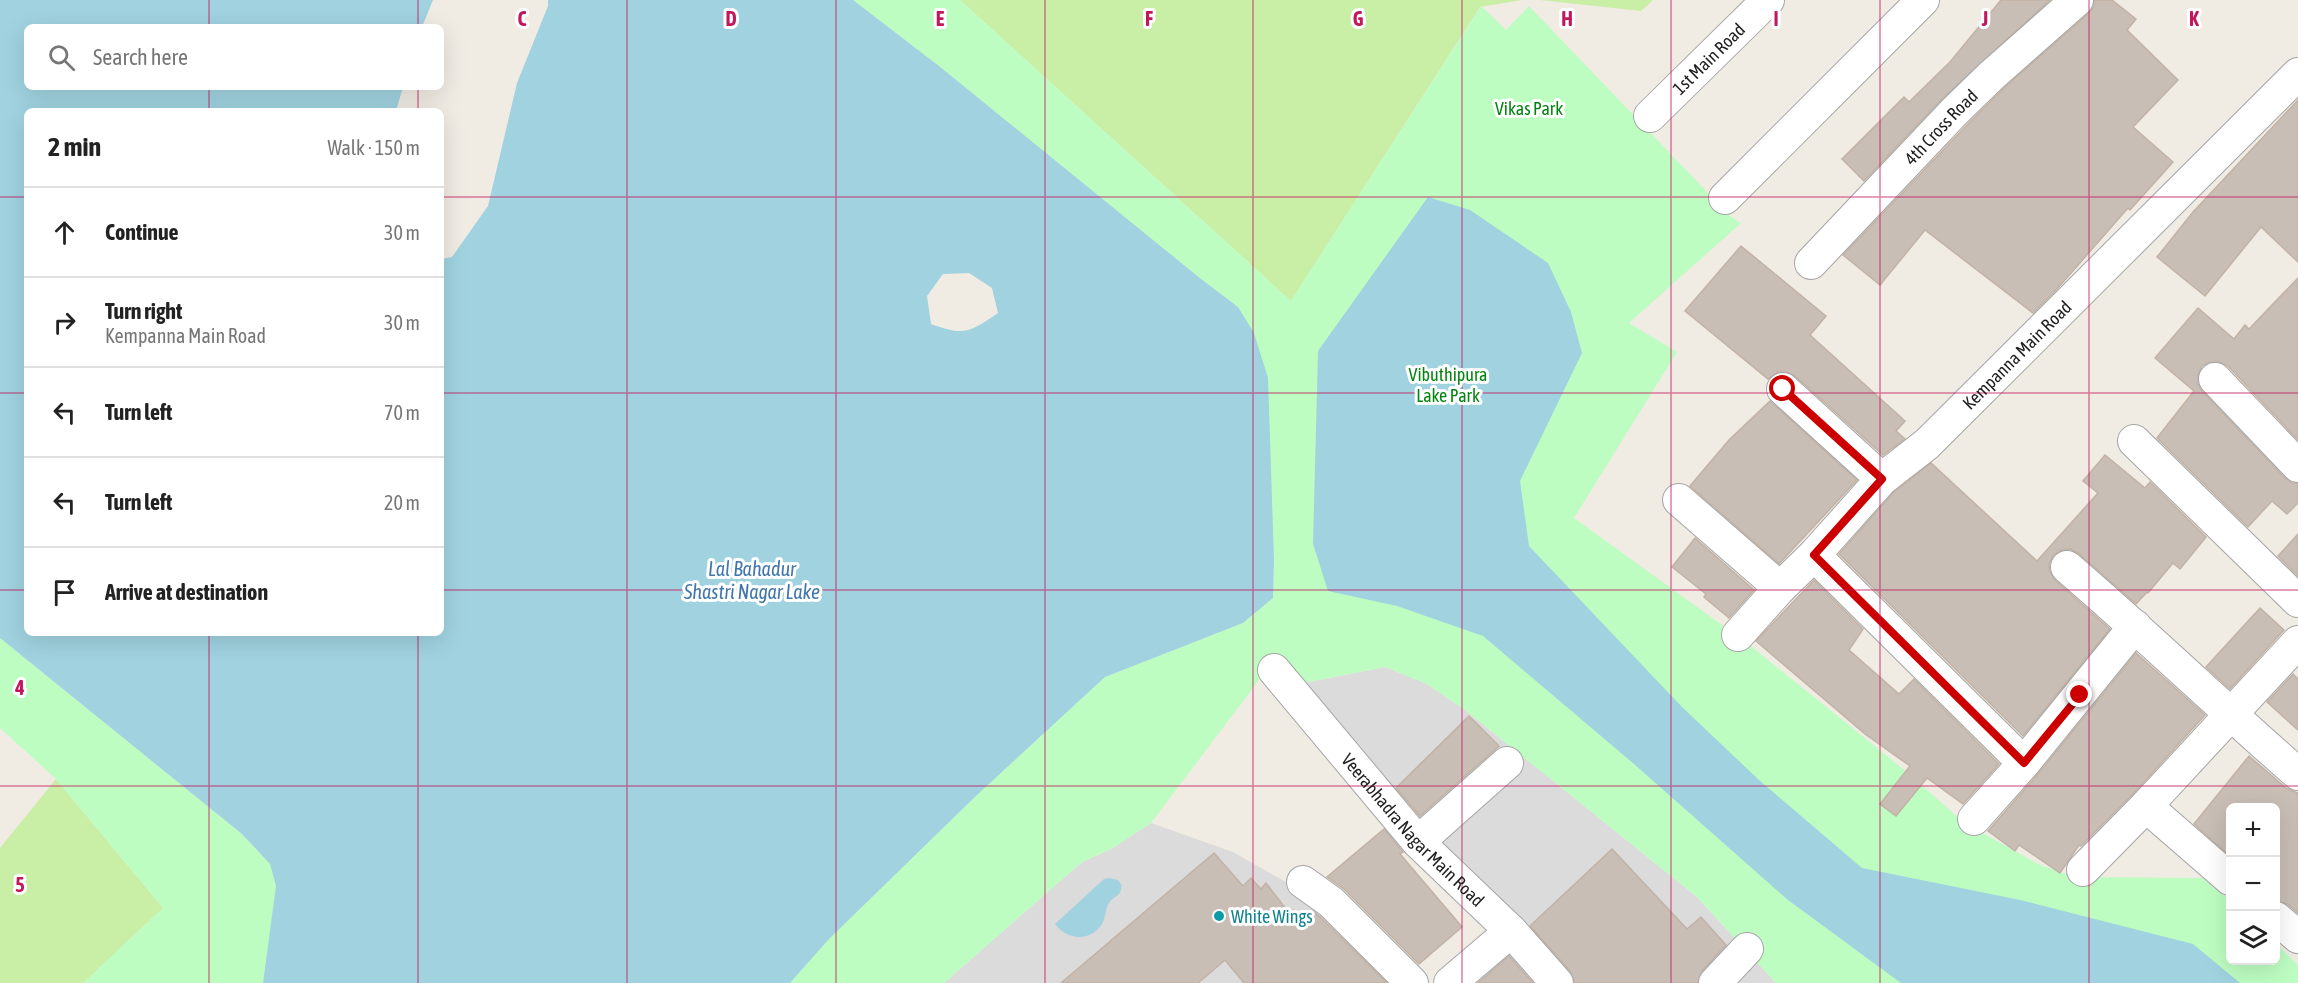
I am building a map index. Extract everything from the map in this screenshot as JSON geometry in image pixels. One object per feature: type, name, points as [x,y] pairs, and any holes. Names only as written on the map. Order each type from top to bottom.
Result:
[{"type":"street","name":"1st Main Road","points":[[1650,116],[1768,0]]},
{"type":"street","points":[[1725,198],[1923,0]]},
{"type":"street","name":"4th Cross Road","points":[[1811,263],[1991,75],[2077,0]]},
{"type":"street","name":"Kempanna Main Road","points":[[1738,635],[1882,479],[1928,444],[2298,74]]},
{"type":"street","points":[[2215,378],[2298,466]]},
{"type":"street","points":[[1783,389],[1882,479]]},
{"type":"street","points":[[2134,441],[2298,601]]},
{"type":"street","points":[[1679,500],[1780,588]]},
{"type":"street","points":[[1814,555],[2024,763]]},
{"type":"street","points":[[2067,567],[2298,774]]},
{"type":"street","points":[[1974,819],[2024,763],[2135,626]]},
{"type":"street","points":[[2083,870],[2146,806],[2298,642]]},
{"type":"street","name":"Veerabhadra Nagar Main Road","points":[[1274,670],[1418,842],[1511,931],[1556,983]]},
{"type":"street","points":[[1418,842],[1507,763]]},
{"type":"street","points":[[2146,806],[2226,876]]},
{"type":"street","points":[[1303,882],[1331,902],[1412,983]]},
{"type":"street","points":[[2280,921],[2298,937]]},
{"type":"street","points":[[1450,983],[1511,931]]},
{"type":"street","points":[[1715,983],[1748,949]]},
{"type":"shaded area","points":[[1385,667],[1427,684],[1465,710],[1697,897],[1776,983],[1467,983],[1525,931],[1262,676],[1304,683]]},
{"type":"shaded area","points":[[1151,823],[1233,852],[1314,898],[1414,983],[944,983],[1082,862],[1111,849]]},
{"type":"green space","name":"Vibuthipura Lake Park","points":[[853,0],[960,0],[1291,301],[1481,6],[1506,30],[1529,6],[1730,216],[1741,223],[1629,323],[1677,352],[1574,518],[1747,643],[1907,772],[1963,822],[2040,865],[2075,877],[2205,878],[2226,897],[2226,965],[2280,965],[2280,948],[2298,965],[2298,983],[1776,983],[1697,897],[1465,710],[1427,684],[1385,667],[1303,683],[1262,676],[1151,823],[1111,849],[1082,862],[944,983],[790,983],[829,939],[977,795],[1105,677],[1243,623],[1273,598],[1274,560],[1238,307],[939,66]]},
{"type":"green space","points":[[960,0],[1522,0],[1480,7],[1291,301]]},
{"type":"green space","points":[[1540,0],[1653,0],[1641,11]]},
{"type":"green space","points":[[0,638],[242,834],[270,864],[277,886],[263,983],[83,983],[163,908],[56,779],[0,728]]},
{"type":"green space","points":[[56,779],[163,908],[83,983],[0,983],[0,848]]},
{"type":"water","name":"Lal Bahadur Shastri Nagar Lake","points":[[0,0],[433,0],[423,24],[24,24],[24,90],[402,90],[397,108],[24,108],[24,636],[444,636],[444,258],[452,257],[488,206],[517,83],[548,6],[548,0],[853,0],[939,66],[1238,307],[1254,333],[1268,378],[1274,560],[1273,598],[1243,623],[1105,677],[977,795],[829,939],[790,983],[263,983],[276,886],[270,864],[242,834],[0,638]],"holes":[[[969,273],[992,288],[998,313],[973,328],[951,330],[931,324],[927,296],[943,274]]]},
{"type":"water","points":[[1428,197],[1470,210],[1548,263],[1571,312],[1582,353],[1520,481],[1529,546],[1682,707],[1759,780],[1862,868],[2020,900],[2193,944],[2240,983],[1901,983],[1788,900],[1634,764],[1483,636],[1397,606],[1328,591],[1313,544],[1318,351]]},
{"type":"water","points":[[1104,879],[1118,880],[1121,889],[1109,903],[1099,929],[1080,937],[1060,930],[1055,924]]},
{"type":"building","points":[[2001,0],[2050,0],[1942,99],[1864,181],[1842,159],[1904,97],[1909,102],[1950,62]]},
{"type":"building","points":[[2094,0],[2112,0],[2136,19],[2127,30],[2178,80],[2133,127],[2173,162],[2130,210],[2128,208],[2057,289],[2033,313],[1925,230],[1880,285],[1843,255],[2003,89],[2089,13],[2094,6]]},
{"type":"building","points":[[2298,100],[2298,262],[2261,227],[2205,296],[2157,257],[2193,212]]},
{"type":"building","points":[[1741,246],[1826,316],[1810,335],[1905,421],[1896,431],[1905,439],[1883,455],[1795,376],[1787,372],[1778,372],[1768,379],[1685,311]]},
{"type":"building","points":[[2298,278],[2298,440],[2228,366],[2219,362],[2210,362],[2202,366],[2198,375],[2198,384],[2202,391],[2285,478],[2292,483],[2298,483],[2298,503],[2287,514],[2272,501],[2248,527],[2157,438],[2194,391],[2155,358],[2198,308],[2234,339],[2245,325],[2249,329]]},
{"type":"building","points":[[1770,401],[1857,480],[1779,564],[1690,486],[1729,440]]},
{"type":"building","points":[[2105,455],[2145,488],[2150,482],[2206,537],[2180,569],[2173,563],[2136,604],[2078,553],[2070,549],[2062,550],[2054,555],[2049,564],[2050,572],[2055,580],[2110,629],[2023,736],[1839,554],[1894,492],[1931,463],[2037,561],[2098,493],[2083,481]]},
{"type":"building","points":[[2298,534],[2298,576],[2278,556]]},
{"type":"building","points":[[1695,538],[1754,590],[1729,618],[1704,597],[1706,594],[1672,567]]},
{"type":"building","points":[[1814,580],[1863,629],[1849,650],[1899,694],[1914,679],[1999,764],[1963,804],[1927,778],[1896,816],[1880,804],[1910,766],[1865,734],[1756,641]]},
{"type":"building","points":[[2260,608],[2284,630],[2230,689],[2206,667]]},
{"type":"building","points":[[2136,653],[2205,715],[2133,794],[2081,846],[2079,845],[2060,873],[2019,845],[2015,851],[1988,831],[2038,774]]},
{"type":"building","points":[[2293,674],[2298,679],[2298,730],[2267,702]]},
{"type":"building","points":[[1469,716],[1499,746],[1420,816],[1396,788]]},
{"type":"building","points":[[2249,756],[2286,788],[2298,793],[2298,913],[2287,904],[2280,902],[2280,803],[2226,803],[2226,852],[2194,824]]},
{"type":"building","points":[[1384,829],[1403,852],[1400,854],[1462,927],[1419,964],[1344,889],[1327,877]]},
{"type":"building","points":[[1612,849],[1687,929],[1701,917],[1726,945],[1702,971],[1698,983],[1574,983],[1570,971],[1530,926]]},
{"type":"building","name":"White Wings","points":[[1214,853],[1243,886],[1251,878],[1261,889],[1266,883],[1289,913],[1293,910],[1306,923],[1313,911],[1387,983],[1244,983],[1225,960],[1198,983],[1061,983]]},
{"type":"building","points":[[1509,956],[1533,983],[1478,983]]},
{"type":"place","name":"White Wings","points":[[1219,916]]},
{"type":"route","points":[[1783,389],[1882,479],[1814,555],[2024,763],[2080,695]]},
{"type":"park label","name":"Vikas Park","points":[[1529,108]]}]
